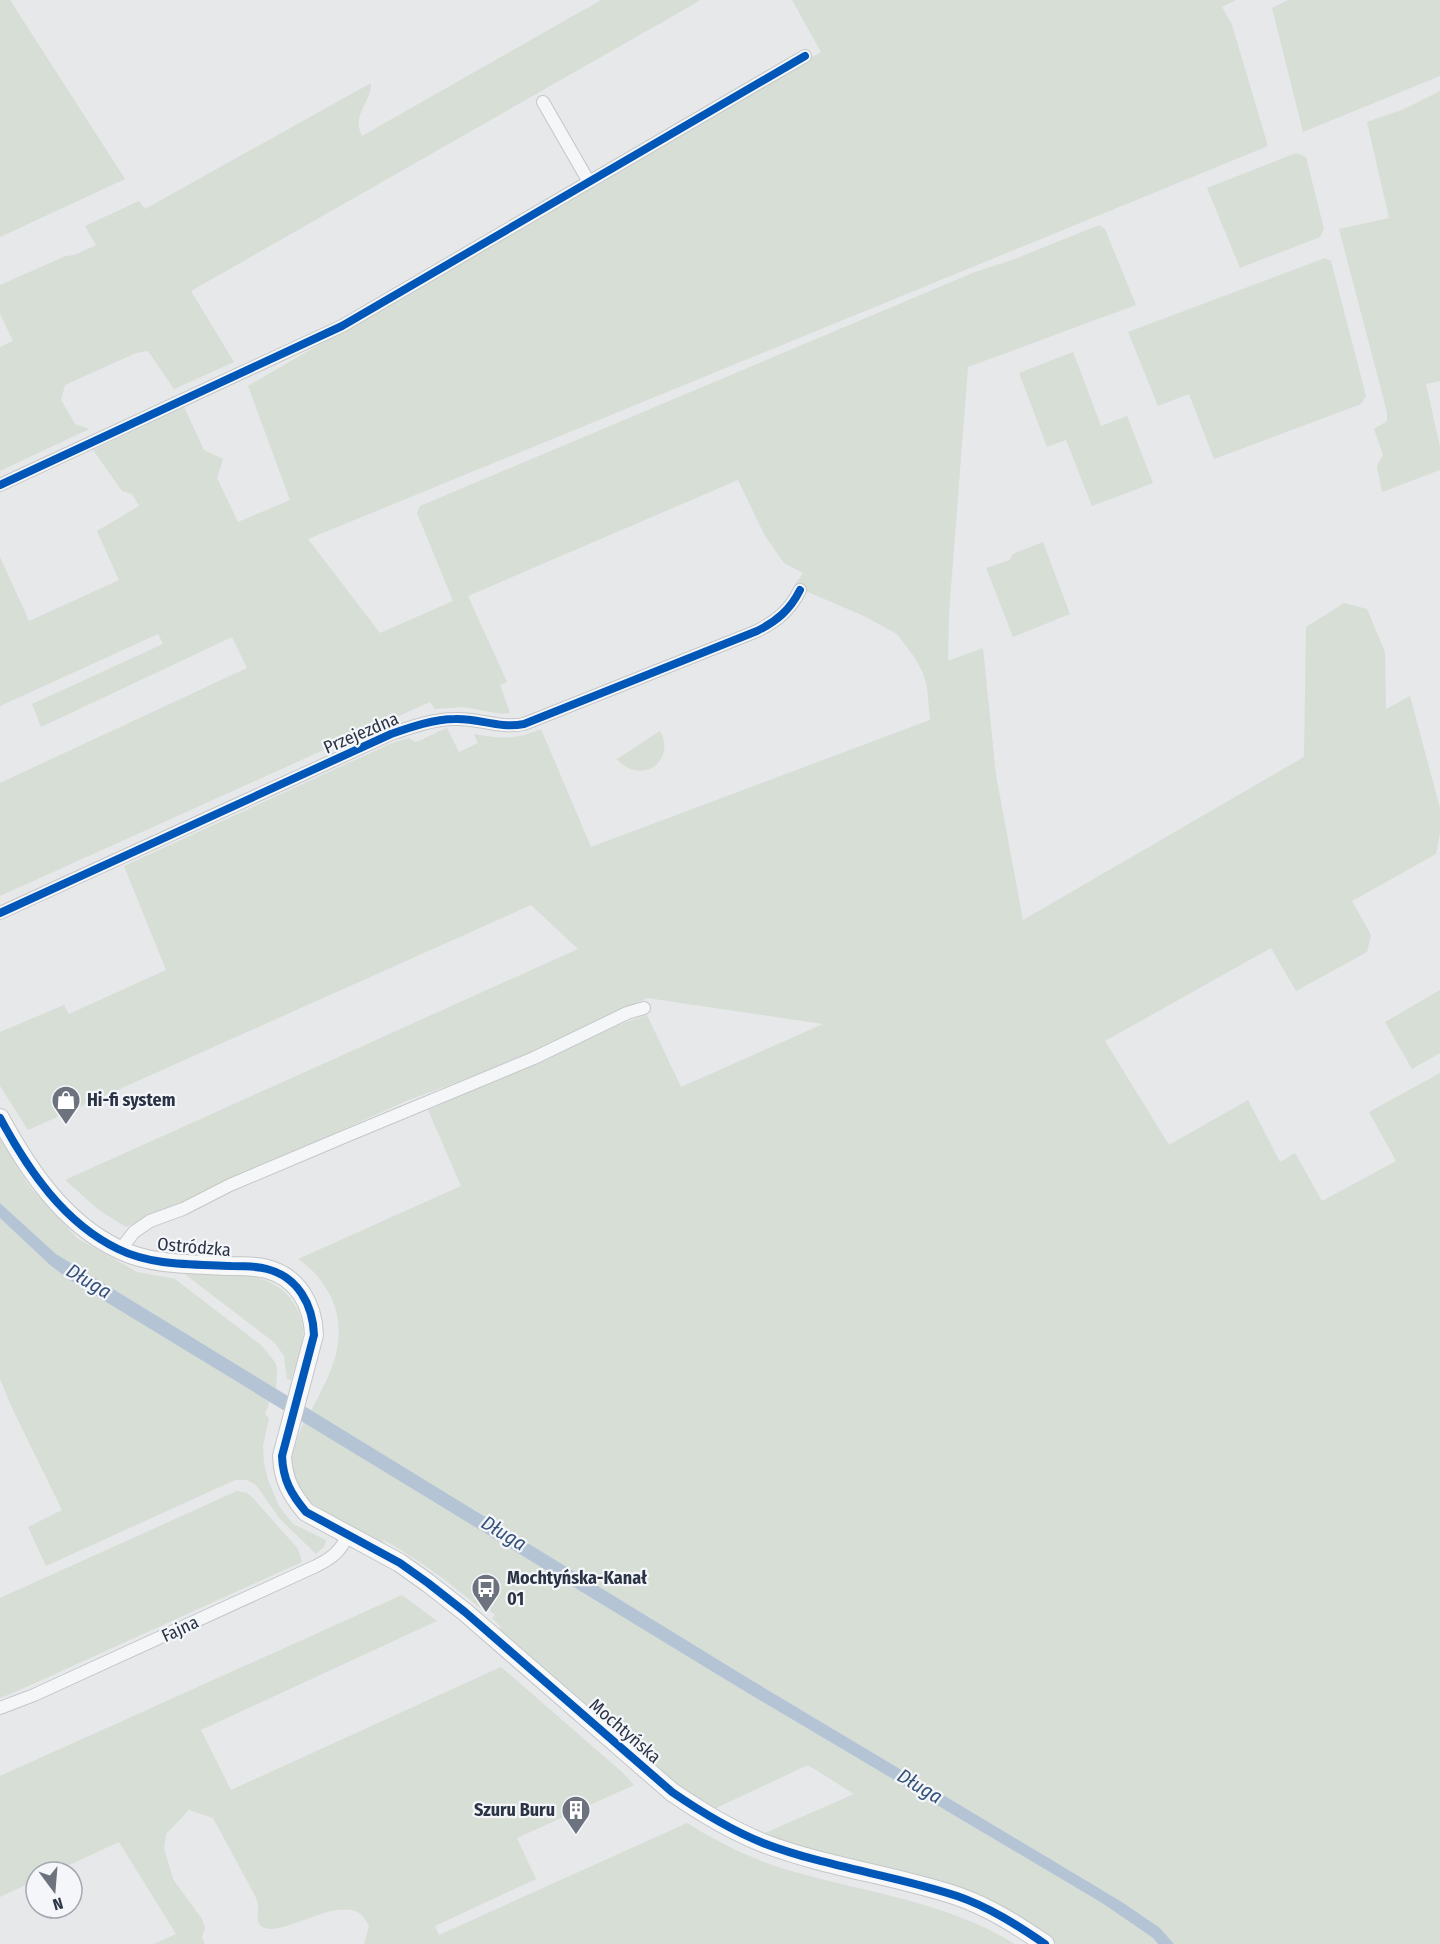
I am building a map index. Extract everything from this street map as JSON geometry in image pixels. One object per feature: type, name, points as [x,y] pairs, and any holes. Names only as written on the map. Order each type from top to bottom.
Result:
[{"type":"street","points":[[0,485],[325,335],[805,56]]},
{"type":"street","points":[[543,102],[589,182]]},
{"type":"street","name":"Przejezdna","points":[[0,913],[391,734],[455,719],[480,721],[498,726],[524,724],[757,632],[782,616],[794,603],[800,590]]},
{"type":"street","points":[[120,1250],[134,1232],[150,1221],[183,1209],[230,1185],[534,1058],[589,1030],[644,1008]]},
{"type":"street","name":"Ostródzka","points":[[0,1118],[30,1168],[57,1202],[84,1228],[102,1241],[137,1257],[183,1264],[267,1269],[290,1281],[305,1298],[314,1321],[314,1335],[291,1425]]},
{"type":"street","name":"Mochtyńska","points":[[291,1425],[282,1456],[283,1472],[295,1500],[306,1512],[400,1563],[428,1583],[465,1612],[672,1792],[733,1829],[764,1843],[958,1897],[1016,1924],[1045,1944]]},
{"type":"street","name":"Fajna","points":[[0,1708],[34,1695],[330,1559],[342,1548],[348,1535]]},
{"type":"shaded area","points":[[0,0],[10,0],[125,179],[0,237]]},
{"type":"shaded area","points":[[601,0],[701,0],[191,291],[234,362],[174,389],[148,351],[136,353],[65,385],[61,400],[75,424],[89,429],[0,471],[0,347],[13,341],[0,314],[0,285],[96,245],[85,226],[139,201],[145,209],[371,83],[360,115],[359,128],[362,136]]},
{"type":"shaded area","points":[[792,0],[1236,0],[1222,7],[1232,25],[1268,146],[308,539],[380,633],[453,601],[417,513],[420,506],[975,272],[1015,259],[1099,225],[1105,229],[1136,305],[968,367],[949,613],[948,661],[983,648],[996,775],[1023,920],[1304,757],[1306,627],[1344,603],[1367,609],[1385,652],[1386,709],[1410,696],[1440,808],[1440,833],[1436,854],[1352,901],[1371,935],[1367,952],[1296,991],[1271,948],[1105,1041],[1169,1145],[1248,1100],[1280,1162],[1295,1153],[1322,1201],[1396,1161],[1369,1112],[1440,1073],[1440,1944],[1174,1944],[1160,1928],[1122,1902],[748,1678],[311,1411],[336,1356],[339,1327],[328,1291],[313,1271],[298,1259],[461,1186],[428,1110],[606,1029],[647,1015],[681,1087],[823,1024],[647,998],[514,1061],[406,1101],[126,1227],[99,1210],[65,1180],[578,949],[531,905],[28,1130],[0,1086],[0,1032],[64,1005],[69,1014],[166,970],[124,866],[392,743],[409,738],[416,742],[447,728],[459,752],[478,743],[474,734],[508,738],[541,729],[591,847],[930,720],[927,687],[923,673],[897,634],[795,584],[803,573],[784,563],[765,536],[738,480],[468,596],[507,682],[500,685],[510,713],[502,714],[463,707],[435,709],[430,702],[0,896],[0,783],[247,668],[232,637],[41,727],[32,704],[163,644],[158,634],[0,706],[0,557],[29,621],[119,580],[97,531],[139,506],[132,494],[122,491],[93,450],[184,407],[204,450],[223,459],[217,478],[238,522],[290,500],[248,386],[821,52]]},
{"type":"shaded area","points":[[1288,0],[1440,0],[1440,76],[1303,132],[1272,8]]},
{"type":"shaded area","points":[[1440,91],[1440,381],[1426,384],[1440,447],[1440,470],[1382,492],[1377,466],[1383,455],[1374,429],[1387,421],[1387,412],[1339,229],[1389,218],[1367,122],[1404,109]]},
{"type":"shaded area","points":[[1296,153],[1306,157],[1324,229],[1320,237],[1240,268],[1207,188]]},
{"type":"shaded area","points":[[1325,258],[1331,261],[1366,396],[1361,404],[1214,459],[1189,394],[1158,406],[1128,332]]},
{"type":"shaded area","points":[[1073,352],[1101,426],[1127,416],[1153,483],[1092,506],[1066,440],[1047,447],[1019,373]]},
{"type":"shaded area","points":[[1043,542],[1070,614],[1013,637],[986,568],[1010,560],[1013,554]]},
{"type":"shaded area","points":[[660,731],[664,742],[664,752],[654,767],[636,770],[626,767],[617,759]]},
{"type":"shaded area","points":[[1440,990],[1440,1053],[1412,1069],[1385,1022]]},
{"type":"shaded area","points":[[0,1139],[30,1187],[77,1238],[137,1272],[175,1279],[261,1345],[275,1362],[276,1389],[56,1254],[0,1203]]},
{"type":"shaded area","points":[[0,1218],[51,1266],[70,1280],[270,1401],[265,1414],[269,1418],[263,1446],[268,1480],[279,1506],[293,1524],[326,1540],[324,1547],[316,1554],[280,1519],[256,1485],[247,1480],[235,1480],[46,1566],[28,1527],[62,1510],[0,1379]]},
{"type":"shaded area","points":[[182,1272],[244,1275],[259,1278],[284,1292],[298,1310],[303,1327],[301,1349],[291,1380],[287,1379],[284,1356],[275,1343]]},
{"type":"shaded area","points":[[304,1421],[741,1689],[1102,1903],[1153,1938],[1158,1944],[1056,1944],[1042,1933],[879,1868],[760,1835],[854,1794],[808,1765],[712,1810],[675,1785],[497,1631],[501,1627],[492,1618],[495,1615],[483,1605],[480,1608],[434,1572],[397,1548],[384,1540],[379,1545],[323,1510],[301,1493],[293,1477],[291,1461]]},
{"type":"shaded area","points":[[237,1491],[247,1493],[253,1498],[298,1549],[302,1562],[0,1698],[0,1598]]},
{"type":"shaded area","points":[[402,1595],[437,1621],[201,1730],[231,1790],[501,1667],[634,1785],[517,1838],[536,1879],[435,1926],[439,1935],[687,1823],[769,1864],[931,1907],[988,1929],[1015,1944],[364,1944],[369,1926],[361,1914],[349,1910],[336,1910],[291,1925],[267,1929],[259,1924],[256,1898],[213,1818],[189,1810],[166,1834],[164,1848],[173,1879],[202,1919],[205,1928],[202,1937],[205,1944],[154,1944],[176,1934],[119,1842],[80,1860],[24,1860],[24,1886],[0,1897],[0,1776]]},
{"type":"water","name":"Długa","points":[[0,1203],[56,1254],[748,1678],[1122,1902],[1160,1928],[1174,1944],[1158,1944],[1153,1938],[1102,1903],[741,1689],[70,1280],[51,1266],[0,1218]]},
{"type":"cycle path","points":[[0,485],[342,326],[805,56]]},
{"type":"cycle path","points":[[0,913],[391,734],[447,719],[506,725],[524,724],[757,631],[782,614],[800,590]]},
{"type":"cycle path","points":[[0,1118],[23,1157],[49,1193],[64,1210],[99,1238],[131,1255],[145,1259],[267,1269],[287,1278],[302,1294],[311,1313],[314,1335],[282,1456],[289,1486],[306,1512],[400,1563],[428,1583],[465,1612],[672,1792],[716,1820],[751,1838],[787,1851],[969,1900],[1002,1917],[1045,1944]]},
{"type":"place","name":"Hi-fi system","points":[[66,1126]]},
{"type":"place","name":"Mochtyńska-Kanał 01","points":[[486,1614]]},
{"type":"place","name":"Szuru Buru","points":[[576,1836]]}]
